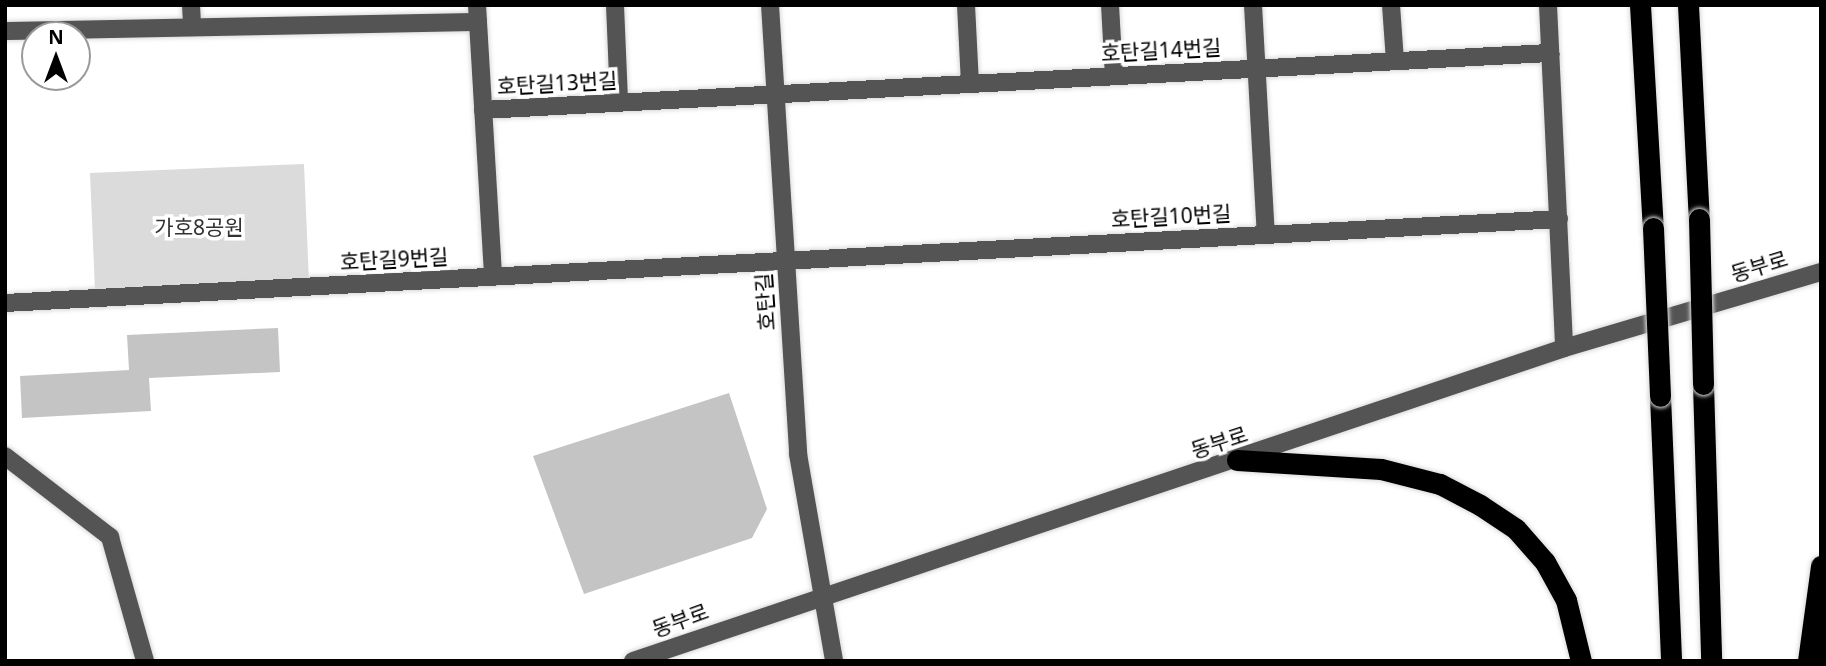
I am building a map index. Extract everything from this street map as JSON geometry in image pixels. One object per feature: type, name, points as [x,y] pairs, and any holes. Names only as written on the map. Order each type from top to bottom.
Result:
[{"type":"highway","points":[[1640,5],[1653,228],[1671,661]]},
{"type":"highway","points":[[1688,5],[1699,219],[1711,661]]},
{"type":"highway","points":[[1237,460],[1381,469],[1440,484],[1480,505],[1516,529],[1545,562],[1566,600],[1580,661]]},
{"type":"highway","points":[[1808,661],[1821,566]]},
{"type":"street","points":[[191,5],[192,27]]},
{"type":"street","points":[[615,5],[619,103]]},
{"type":"street","name":"호탄길","points":[[770,5],[798,454],[819,594],[834,661]]},
{"type":"street","points":[[966,5],[970,83]]},
{"type":"street","points":[[1110,5],[1114,76]]},
{"type":"street","points":[[1253,5],[1266,234]]},
{"type":"street","points":[[1391,5],[1395,61]]},
{"type":"street","points":[[1548,5],[1564,348]]},
{"type":"street","name":"호탄길13번길","points":[[5,31],[192,27],[477,13],[483,110],[774,94]]},
{"type":"street","name":"호탄길14번길","points":[[774,94],[1550,53]]},
{"type":"street","points":[[483,110],[493,277]]},
{"type":"street","name":"호탄길10번길","points":[[785,260],[1559,219]]},
{"type":"street","name":"호탄길9번길","points":[[5,303],[785,260]]},
{"type":"street","name":"동부로","points":[[633,661],[819,594],[1237,460],[1564,348],[1821,272]]},
{"type":"street","points":[[5,456],[110,537],[145,661]]},
{"type":"green space","name":"가호8공원","points":[[304,164],[309,282],[95,291],[90,173]]},
{"type":"building","points":[[278,328],[280,372],[149,378],[151,411],[22,418],[20,376],[129,370],[127,335]]},
{"type":"building","points":[[729,393],[767,509],[752,538],[584,594],[533,456]]}]
